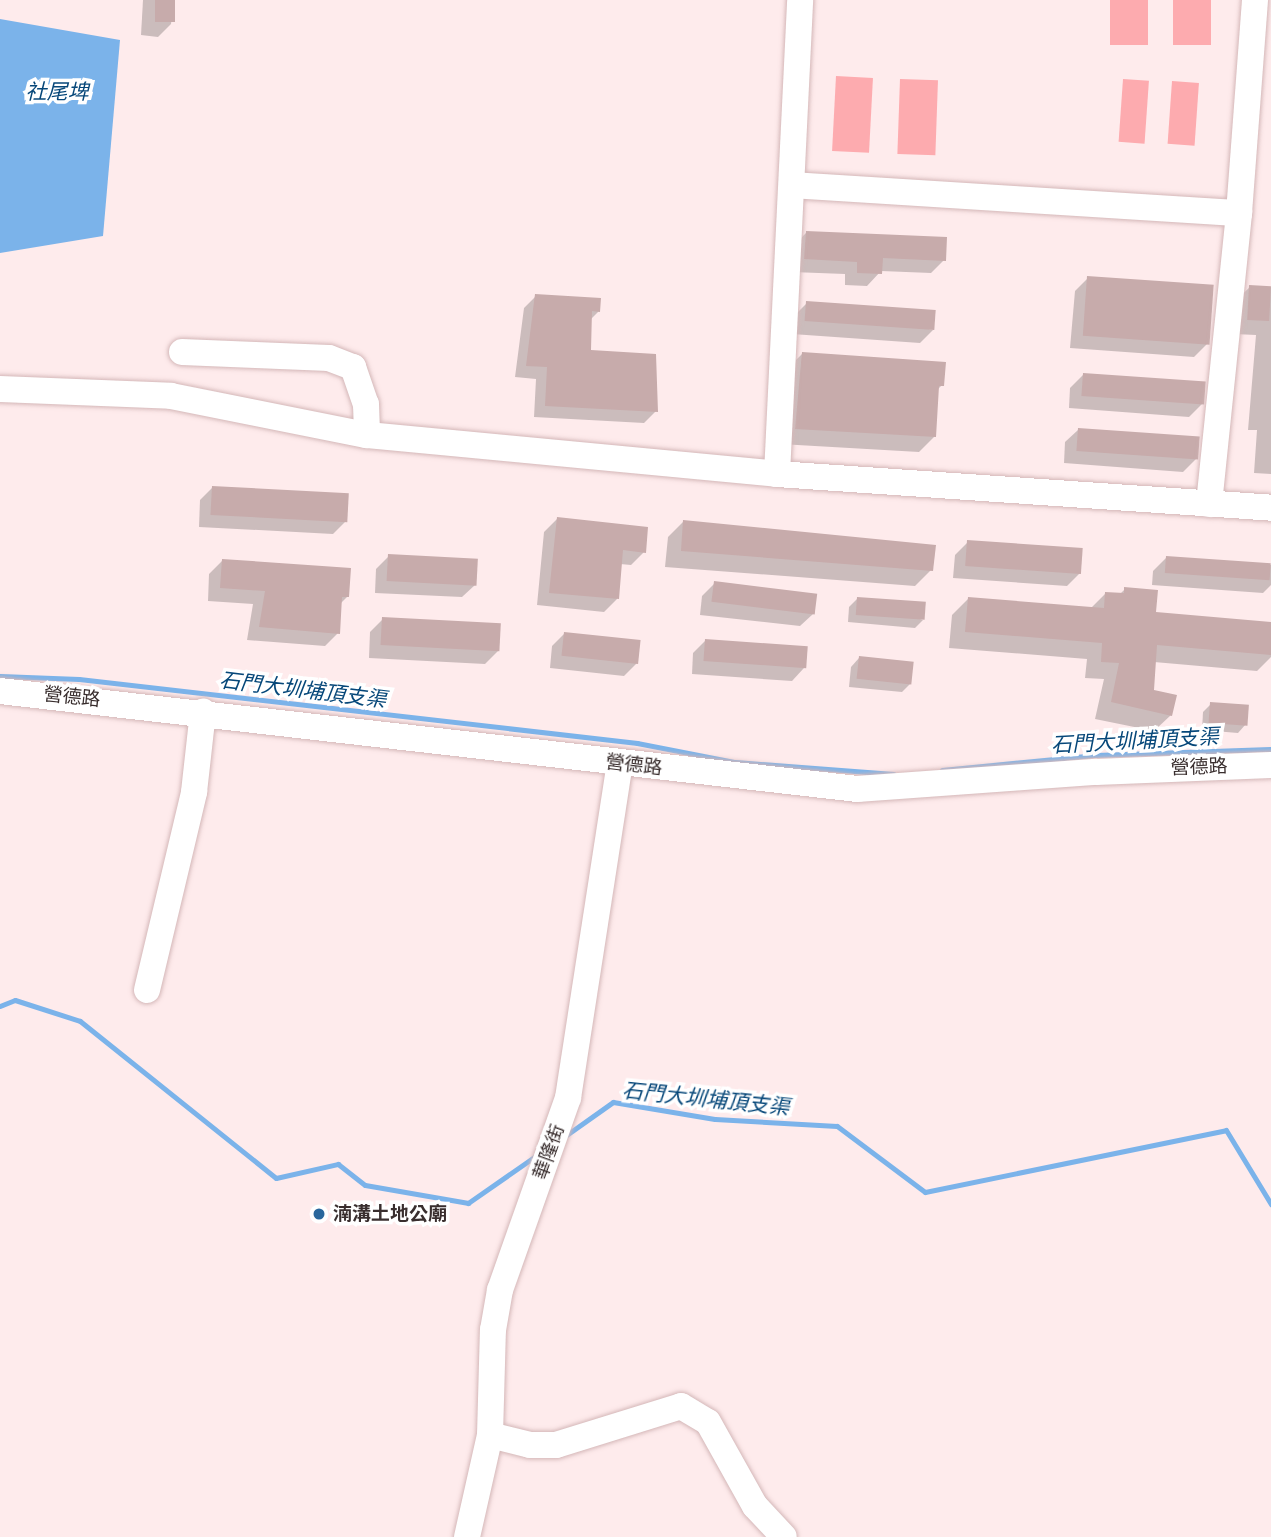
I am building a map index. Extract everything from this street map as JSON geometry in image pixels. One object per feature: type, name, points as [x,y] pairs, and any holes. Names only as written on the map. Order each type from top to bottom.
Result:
[{"type":"street","points":[[777,474],[800,0]]},
{"type":"street","points":[[1209,504],[1239,213],[1255,0]]},
{"type":"street","points":[[792,185],[1239,213]]},
{"type":"street","points":[[182,352],[329,358],[353,367],[366,404],[367,435]]},
{"type":"street","points":[[0,389],[171,396],[367,435],[777,474],[1271,508]]},
{"type":"street","name":"營德路","points":[[0,691],[203,712],[857,789],[1096,772],[1271,765]]},
{"type":"street","points":[[147,990],[194,792],[203,712]]},
{"type":"street","name":"華隆街","points":[[467,1537],[490,1435],[494,1330],[500,1290],[568,1098],[620,763]]},
{"type":"street","points":[[490,1435],[530,1445],[556,1445],[681,1406],[708,1422],[755,1506],[785,1537]]},
{"type":"shaded area","points":[[1110,0],[1148,0],[1148,45],[1110,45]]},
{"type":"shaded area","points":[[1173,0],[1211,0],[1211,45],[1173,45]]},
{"type":"shaded area","points":[[836,76],[873,78],[869,153],[832,151]]},
{"type":"shaded area","points":[[900,79],[938,80],[935,155],[897,154]]},
{"type":"shaded area","points":[[1123,79],[1149,81],[1145,144],[1119,142]]},
{"type":"shaded area","points":[[1172,81],[1199,83],[1195,146],[1168,144]]},
{"type":"water","name":"社尾埤","points":[[0,19],[120,40],[103,236],[0,253]]},
{"type":"building","points":[[155,0],[175,0],[175,22],[155,22]]},
{"type":"building","points":[[806,231],[947,237],[946,261],[883,258],[882,274],[857,273],[857,262],[804,259]]},
{"type":"building","points":[[1087,276],[1214,285],[1210,345],[1083,336]]},
{"type":"building","points":[[1249,285],[1271,286],[1269,321],[1247,320]]},
{"type":"building","points":[[535,294],[601,298],[600,312],[592,311],[591,350],[656,354],[658,412],[545,406],[547,367],[526,366]]},
{"type":"building","points":[[806,301],[936,310],[934,330],[805,321]]},
{"type":"building","points":[[802,352],[946,362],[944,386],[939,386],[936,437],[795,429]]},
{"type":"building","points":[[1083,373],[1206,382],[1204,405],[1081,396]]},
{"type":"building","points":[[1078,428],[1200,437],[1198,459],[1076,451]]},
{"type":"building","points":[[212,486],[349,493],[347,522],[210,515]]},
{"type":"building","points":[[557,517],[648,527],[646,553],[623,550],[619,599],[549,593]]},
{"type":"building","points":[[683,520],[936,545],[933,571],[681,551]]},
{"type":"building","points":[[967,540],[1083,548],[1081,574],[965,566]]},
{"type":"building","points":[[388,554],[478,559],[476,586],[387,581]]},
{"type":"building","points":[[1166,556],[1271,563],[1270,580],[1165,573]]},
{"type":"building","points":[[222,559],[351,568],[349,597],[342,597],[340,634],[259,627],[265,591],[220,588]]},
{"type":"building","points":[[714,581],[817,594],[815,615],[711,602]]},
{"type":"building","points":[[1124,587],[1158,590],[1156,612],[1271,622],[1271,655],[1157,645],[1154,690],[1177,695],[1172,716],[1111,702],[1119,663],[1101,662],[1102,643],[965,632],[968,597],[1104,608],[1105,592],[1124,593]]},
{"type":"building","points":[[857,597],[926,602],[925,620],[856,615]]},
{"type":"building","points":[[382,617],[501,623],[499,651],[381,645]]},
{"type":"building","points":[[564,632],[641,640],[638,664],[561,656]]},
{"type":"building","points":[[705,639],[808,646],[806,668],[703,661]]},
{"type":"building","points":[[859,656],[914,662],[911,685],[857,679]]},
{"type":"building","points":[[1210,702],[1249,705],[1247,726],[1209,723]]},
{"type":"waterway","name":"石門大圳埔頂支渠","points":[[0,676],[79,679],[637,743],[735,762],[894,774]]},
{"type":"waterway","name":"石門大圳埔頂支渠","points":[[942,770],[1096,755],[1271,749]]},
{"type":"waterway","name":"石門大圳埔頂支渠","points":[[0,1006],[15,1000],[80,1021],[276,1178],[338,1164],[365,1185],[468,1203],[537,1155]]},
{"type":"waterway","name":"石門大圳埔頂支渠","points":[[565,1136],[613,1102],[715,1119],[837,1126],[925,1192],[1226,1130],[1271,1204]]},
{"type":"place","name":"湳溝土地公廟","points":[[319,1214]]}]
